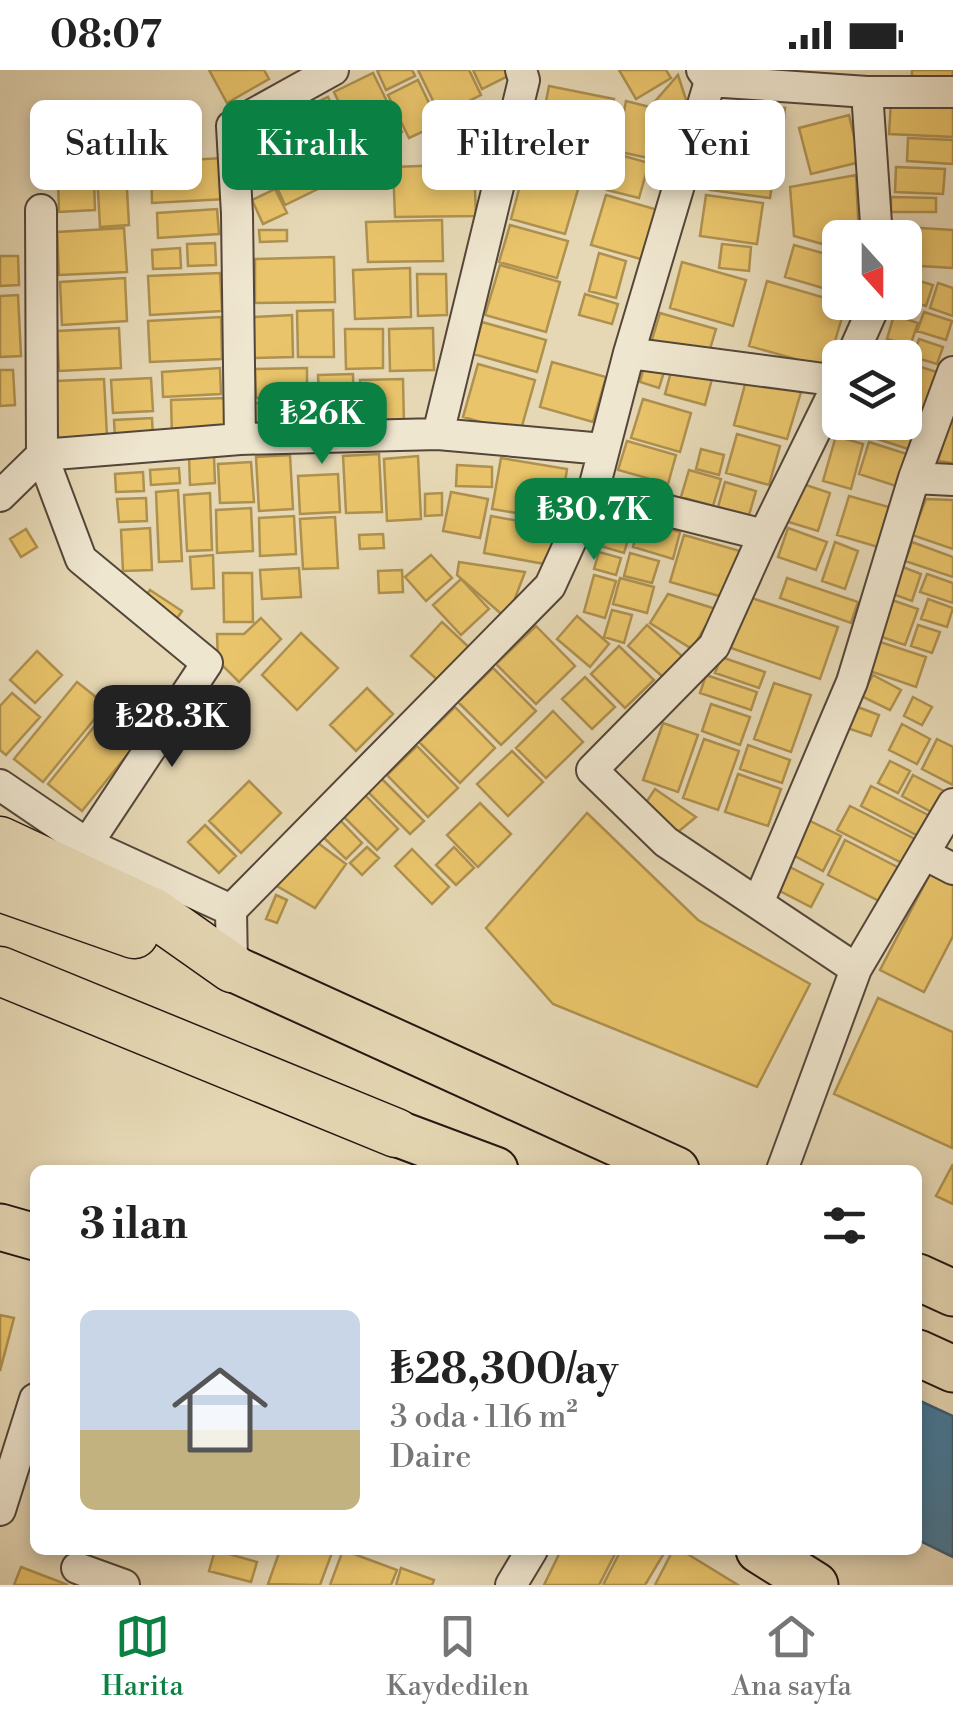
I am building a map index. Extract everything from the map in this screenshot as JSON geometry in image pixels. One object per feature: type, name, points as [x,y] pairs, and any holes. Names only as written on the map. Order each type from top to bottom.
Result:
[{"type":"highway","points":[[0,841],[154,913],[232,968]]},
{"type":"highway","points":[[0,887],[232,968]]},
{"type":"highway","points":[[0,971],[396,1132]]},
{"type":"highway","points":[[0,1006],[396,1132]]},
{"type":"main road","points":[[232,968],[665,1165]]},
{"type":"main road","points":[[396,1132],[481,1165]]},
{"type":"main road","points":[[0,1227],[30,1236]]},
{"type":"main road","points":[[0,1254],[30,1261]]},
{"type":"main road","points":[[922,1279],[953,1293]]},
{"type":"main road","points":[[922,1355],[953,1369]]},
{"type":"main road","points":[[767,1555],[815,1585]]},
{"type":"main road","points":[[802,1555],[849,1585]]},
{"type":"street","points":[[240,439],[232,126],[333,70]]},
{"type":"street","points":[[438,434],[524,80],[521,70]]},
{"type":"street","points":[[232,968],[231,910],[550,586],[593,492],[706,76],[867,92],[953,92]]},
{"type":"street","points":[[867,92],[876,220]]},
{"type":"street","points":[[42,210],[42,455],[81,559],[207,663],[87,844]]},
{"type":"street","points":[[629,353],[822,379]]},
{"type":"street","points":[[758,903],[852,682],[914,478],[953,372]]},
{"type":"street","points":[[822,417],[714,646],[592,770],[666,842],[856,969]]},
{"type":"street","points":[[0,496],[42,455],[240,439],[438,434],[603,449]]},
{"type":"street","points":[[914,478],[953,480]]},
{"type":"street","points":[[593,492],[764,534]]},
{"type":"street","points":[[0,785],[87,844],[231,910]]},
{"type":"street","points":[[784,1165],[856,969],[953,804]]},
{"type":"street","points":[[924,854],[953,868]]},
{"type":"street","points":[[0,1510],[30,1415]]},
{"type":"street","points":[[511,1585],[529,1555]]},
{"type":"street","points":[[77,1568],[124,1585]]},
{"type":"building: Konut","points":[[209,70],[264,70],[269,79],[225,100]]},
{"type":"building: Konut","points":[[377,70],[412,70],[415,76],[386,90]]},
{"type":"building: Konut","points":[[418,70],[469,70],[481,95],[471,100],[433,100]]},
{"type":"building: Konut","points":[[473,70],[510,70],[512,74],[482,89]]},
{"type":"building: Konut","points":[[619,70],[666,70],[671,78],[636,99]]},
{"type":"building: Konut","points":[[912,70],[953,70],[952,83],[912,80]]},
{"type":"building: Konut","points":[[373,73],[386,100],[338,100],[334,92]]},
{"type":"building: Konut","points":[[678,75],[686,100],[656,100]]},
{"type":"building: Konut","points":[[418,80],[428,100],[422,100],[422,132],[409,138],[402,124],[402,100],[390,100],[388,95]]},
{"type":"building: Konut","points":[[549,86],[614,99],[614,100],[546,100]]},
{"type":"building: Konut","points":[[626,101],[645,106],[645,157],[625,153]]},
{"type":"building: Konut","points":[[891,101],[953,105],[953,137],[889,134]]},
{"type":"building: Konut","points":[[849,115],[860,162],[811,174],[799,128]]},
{"type":"building: Konut","points":[[908,138],[953,140],[953,164],[907,161]]},
{"type":"building: Konut","points":[[625,156],[645,162],[639,198],[607,190],[625,190]]},
{"type":"building: Konut","points":[[222,158],[222,190],[225,190],[226,199],[152,203],[152,190],[202,190],[202,159]]},
{"type":"building: Konut","points":[[422,166],[422,190],[475,190],[476,216],[395,217],[394,190],[402,190],[402,167]]},
{"type":"building: Konut","points":[[896,167],[945,169],[943,194],[895,192]]},
{"type":"building: Konut","points":[[856,175],[858,220],[822,220],[822,244],[794,236],[790,187]]},
{"type":"building: Konut","points":[[58,190],[94,190],[95,210],[59,212]]},
{"type":"building: Konut","points":[[98,190],[127,190],[129,225],[100,227]]},
{"type":"building: Konut","points":[[276,190],[287,213],[263,224],[252,200]]},
{"type":"building: Konut","points":[[278,190],[316,190],[285,205]]},
{"type":"building: Konut","points":[[519,190],[578,190],[565,234],[511,219]]},
{"type":"building: Konut","points":[[710,190],[771,190],[770,198]]},
{"type":"building: Konut","points":[[606,195],[658,210],[644,260],[591,245]]},
{"type":"building: Konut","points":[[706,195],[763,203],[757,244],[700,236]]},
{"type":"building: Konut","points":[[891,197],[936,198],[936,212],[891,212]]},
{"type":"building: Konut","points":[[217,209],[219,234],[158,238],[157,213]]},
{"type":"building: Konut","points":[[442,220],[443,261],[368,262],[366,222]]},
{"type":"building: Konut","points":[[510,225],[568,241],[557,278],[499,262]]},
{"type":"building: Konut","points":[[124,228],[127,272],[59,275],[57,232]]},
{"type":"building: Konut","points":[[922,228],[953,230],[953,268],[922,266]]},
{"type":"building: Konut","points":[[259,230],[287,230],[287,241],[260,242]]},
{"type":"building: Konut","points":[[215,243],[216,265],[188,266],[187,244]]},
{"type":"building: Konut","points":[[722,244],[751,247],[749,271],[719,268]]},
{"type":"building: Konut","points":[[794,245],[822,253],[822,288],[785,277]]},
{"type":"building: Konut","points":[[180,248],[181,268],[153,269],[152,250]]},
{"type":"building: Konut","points":[[599,253],[626,261],[616,298],[589,291]]},
{"type":"building: Konut","points":[[0,256],[18,256],[19,285],[0,286]]},
{"type":"building: Konut","points":[[334,257],[335,302],[255,303],[255,259]]},
{"type":"building: Konut","points":[[682,262],[746,280],[733,326],[670,308]]},
{"type":"building: Konut","points":[[500,265],[560,282],[546,332],[485,315]]},
{"type":"building: Konut","points":[[410,268],[411,317],[355,319],[353,270]]},
{"type":"building: Konut","points":[[220,273],[222,311],[150,315],[148,276]]},
{"type":"building: Konut","points":[[417,274],[446,274],[447,315],[418,316]]},
{"type":"building: Konut","points":[[125,278],[127,321],[62,325],[60,282]]},
{"type":"building: Konut","points":[[767,281],[822,297],[822,320],[841,320],[835,340],[822,340],[822,367],[749,346]]},
{"type":"building: Konut","points":[[922,282],[933,285],[926,306],[922,305]]},
{"type":"building: Konut","points":[[938,283],[953,288],[953,316],[930,308]]},
{"type":"building: Konut","points":[[585,294],[618,304],[612,324],[579,315]]},
{"type":"building: Konut","points":[[18,295],[21,356],[0,357],[0,296]]},
{"type":"building: Konut","points":[[333,310],[334,357],[298,357],[297,311]]},
{"type":"building: Konut","points":[[924,312],[952,321],[946,340],[917,331]]},
{"type":"building: Konut","points":[[660,313],[716,329],[707,359],[651,343]]},
{"type":"building: Konut","points":[[292,315],[293,357],[253,358],[252,317]]},
{"type":"building: Konut","points":[[221,317],[222,359],[150,362],[148,321]]},
{"type":"building: Konut","points":[[893,320],[918,323],[912,340],[887,339]]},
{"type":"building: Konut","points":[[482,322],[546,340],[537,372],[473,354]]},
{"type":"building: Konut","points":[[119,328],[121,368],[59,371],[57,331]]},
{"type":"building: Konut","points":[[433,328],[434,370],[390,371],[389,329]]},
{"type":"building: Konut","points":[[345,329],[383,329],[383,368],[346,369]]},
{"type":"building: Konut","points":[[922,340],[943,347],[937,364],[922,360]]},
{"type":"building: Konut","points":[[552,362],[606,377],[593,422],[540,407]]},
{"type":"building: Konut","points":[[645,363],[665,369],[659,388],[640,382]]},
{"type":"building: Konut","points":[[478,364],[535,380],[520,433],[463,417]]},
{"type":"building: Konut","points":[[922,367],[937,372],[922,411]]},
{"type":"building: Konut","points":[[220,368],[221,394],[163,397],[162,372]]},
{"type":"building: Konut","points":[[307,368],[307,398],[256,398],[255,369]]},
{"type":"building: Konut","points":[[672,368],[712,379],[705,405],[665,394]]},
{"type":"building: Konut","points":[[0,370],[13,370],[15,405],[0,406]]},
{"type":"building: Konut","points":[[353,374],[354,424],[320,425],[318,375]]},
{"type":"building: Konut","points":[[747,377],[801,392],[787,439],[734,425]]},
{"type":"building: Konut","points":[[151,378],[153,411],[113,413],[111,380]]},
{"type":"building: Konut","points":[[104,379],[107,436],[58,438],[55,381]]},
{"type":"building: Konut","points":[[403,379],[404,426],[361,427],[360,380]]},
{"type":"building: Konut","points":[[225,398],[227,433],[172,436],[171,400]]},
{"type":"building: Konut","points":[[643,399],[691,413],[680,452],[631,438]]},
{"type":"building: Konut","points":[[304,402],[304,430],[252,431],[251,403]]},
{"type":"building: Konut","points":[[953,412],[953,463],[938,461]]},
{"type":"building: Konut","points":[[152,418],[153,437],[115,439],[114,420]]},
{"type":"building: Konut","points":[[737,434],[780,446],[769,485],[726,473]]},
{"type":"building: Konut","points":[[835,440],[863,444],[851,489],[823,481]]},
{"type":"building: Konut","points":[[880,440],[911,440],[908,449]]},
{"type":"building: Konut","points":[[627,441],[676,455],[668,484],[618,470]]},
{"type":"building: Konut","points":[[869,442],[907,454],[896,486],[859,474]]},
{"type":"building: Konut","points":[[701,449],[724,455],[719,475],[696,469]]},
{"type":"building: Konut","points":[[379,454],[382,512],[346,513],[343,456]]},
{"type":"building: Konut","points":[[290,455],[293,509],[259,511],[256,457]]},
{"type":"building: Konut","points":[[214,456],[215,483],[190,485],[189,457]]},
{"type":"building: Konut","points":[[418,456],[421,519],[387,521],[384,459]]},
{"type":"building: Konut","points":[[501,458],[567,469],[559,520],[492,509]]},
{"type":"building: Konut","points":[[251,462],[254,502],[220,503],[218,464]]},
{"type":"building: Konut","points":[[457,465],[492,467],[492,487],[456,486]]},
{"type":"building: Konut","points":[[179,468],[180,483],[151,485],[150,470]]},
{"type":"building: Konut","points":[[689,470],[721,479],[713,506],[681,497]]},
{"type":"building: Konut","points":[[143,472],[144,491],[116,492],[115,474]]},
{"type":"building: Konut","points":[[338,474],[340,512],[300,514],[298,476]]},
{"type":"building: Konut","points":[[725,482],[756,491],[749,515],[718,507]]},
{"type":"building: Konut","points":[[797,482],[830,493],[818,531],[785,521]]},
{"type":"building: Konut","points":[[178,490],[182,561],[159,562],[156,492]]},
{"type":"building: Konut","points":[[451,492],[488,499],[480,538],[443,531]]},
{"type":"building: Konut","points":[[210,493],[212,550],[187,551],[184,495]]},
{"type":"building: Konut","points":[[442,493],[442,515],[425,516],[425,494]]},
{"type":"building: Konut","points":[[849,496],[889,507],[878,547],[837,535]]},
{"type":"building: Konut","points":[[146,498],[147,521],[119,522],[117,499]]},
{"type":"building: Konut","points":[[926,499],[953,500],[953,549],[912,535]]},
{"type":"building: Konut","points":[[601,506],[635,516],[624,553],[590,543]]},
{"type":"building: Konut","points":[[251,508],[253,551],[217,553],[216,510]]},
{"type":"building: Konut","points":[[294,516],[296,554],[260,556],[259,518]]},
{"type":"building: Konut","points":[[491,516],[557,528],[550,565],[484,553]]},
{"type":"building: Konut","points":[[335,517],[338,568],[303,569],[300,519]]},
{"type":"building: Konut","points":[[640,520],[680,532],[673,559],[633,547]]},
{"type":"building: Konut","points":[[150,528],[152,570],[123,571],[121,530]]},
{"type":"building: Konut","points":[[788,528],[827,542],[816,570],[778,557]]},
{"type":"building: Konut","points":[[26,529],[37,547],[21,557],[10,539]]},
{"type":"building: Konut","points":[[383,534],[384,548],[360,549],[359,535]]},
{"type":"building: Konut","points":[[684,535],[740,551],[726,598],[670,582]]},
{"type":"building: Konut","points":[[835,542],[858,551],[845,589],[822,581]]},
{"type":"building: Konut","points":[[912,542],[953,557],[953,577],[905,561]]},
{"type":"building: Konut","points":[[599,552],[621,558],[616,575],[594,569]]},
{"type":"building: Konut","points":[[630,553],[659,561],[652,583],[624,576]]},
{"type":"building: Konut","points":[[213,555],[214,588],[192,589],[190,557]]},
{"type":"building: Konut","points":[[431,555],[452,578],[426,601],[405,577]]},
{"type":"building: Konut","points":[[459,562],[525,572],[507,619],[457,575]]},
{"type":"building: Konut","points":[[900,566],[921,574],[912,601],[890,593]]},
{"type":"building: Konut","points":[[299,568],[301,597],[262,599],[260,570]]},
{"type":"building: Konut","points":[[402,570],[403,592],[379,593],[378,571]]},
{"type":"building: Konut","points":[[223,573],[252,573],[253,622],[224,622]]},
{"type":"building: Konut","points":[[927,574],[953,583],[953,603],[920,592]]},
{"type":"building: Konut","points":[[594,575],[616,581],[605,618],[584,612]]},
{"type":"building: Konut","points":[[620,578],[654,587],[647,613],[613,604]]},
{"type":"building: Konut","points":[[787,578],[858,602],[851,623],[780,598]]},
{"type":"building: Konut","points":[[461,579],[489,609],[461,635],[433,605]]},
{"type":"building: Konut","points":[[150,590],[182,611],[174,623],[141,602]]},
{"type":"building: Konut","points":[[668,594],[716,609],[692,649],[650,623]]},
{"type":"building: Konut","points":[[749,597],[838,627],[820,679],[731,648]]},
{"type":"building: Konut","points":[[889,599],[918,609],[905,645],[876,635]]},
{"type":"building: Konut","points":[[928,599],[953,608],[947,627],[921,619]]},
{"type":"building: Konut","points":[[612,610],[632,615],[624,643],[604,637]]},
{"type":"building: Konut","points":[[577,616],[609,644],[590,667],[557,639]]},
{"type":"building: Konut","points":[[261,618],[281,639],[239,682],[218,661],[217,634],[244,634]]},
{"type":"building: Konut","points":[[442,622],[473,651],[442,684],[411,656]]},
{"type":"building: Konut","points":[[647,625],[683,657],[664,678],[628,646]]},
{"type":"building: Konut","points":[[918,625],[940,632],[932,653],[911,646]]},
{"type":"building: Konut","points":[[536,626],[575,666],[536,704],[496,664]]},
{"type":"building: Konut","points":[[301,633],[338,668],[297,710],[262,675]]},
{"type":"building: Konut","points":[[874,640],[926,657],[916,687],[864,669]]},
{"type":"building: Konut","points":[[619,646],[654,680],[625,708],[591,674]]},
{"type":"building: Konut","points":[[37,651],[62,675],[35,703],[10,680]]},
{"type":"building: Konut","points":[[721,657],[765,672],[759,688],[715,673]]},
{"type":"building: Konut","points":[[493,668],[536,711],[501,745],[458,702]]},
{"type":"building: Konut","points":[[706,675],[757,692],[751,710],[700,693]]},
{"type":"building: Konut","points":[[873,675],[901,690],[890,710],[861,696]]},
{"type":"building: Konut","points":[[585,677],[615,707],[592,729],[562,699]]},
{"type":"building: Konut","points":[[77,682],[106,705],[43,782],[14,759]]},
{"type":"building: Konut","points":[[774,683],[811,695],[791,752],[754,739]]},
{"type":"building: Konut","points":[[367,688],[393,714],[356,751],[330,725]]},
{"type":"building: Konut","points":[[12,693],[40,717],[6,755],[0,750],[0,706]]},
{"type":"building: Konut","points":[[913,697],[932,707],[922,725],[904,716]]},
{"type":"building: Konut","points":[[711,704],[750,717],[740,745],[702,731]]},
{"type":"building: Konut","points":[[855,706],[879,715],[871,736],[847,728]]},
{"type":"building: Konut","points":[[455,707],[495,748],[460,783],[419,742]]},
{"type":"building: Konut","points":[[553,711],[583,742],[546,778],[516,748]]},
{"type":"building: Konut","points":[[97,723],[131,750],[82,811],[48,784]]},
{"type":"building: Konut","points":[[663,723],[698,735],[678,792],[643,780]]},
{"type":"building: Konut","points":[[902,724],[930,739],[917,764],[889,750]]},
{"type":"building: Konut","points":[[704,739],[739,751],[718,810],[683,798]]},
{"type":"building: Konut","points":[[937,739],[953,747],[953,785],[922,769]]},
{"type":"building: Konut","points":[[748,745],[790,760],[782,783],[740,769]]},
{"type":"building: Konut","points":[[417,746],[458,788],[428,817],[387,775]]},
{"type":"building: Konut","points":[[512,751],[543,782],[508,816],[477,784]]},
{"type":"building: Konut","points":[[890,761],[910,771],[898,793],[878,783]]},
{"type":"building: Konut","points":[[738,774],[781,789],[768,826],[725,812]]},
{"type":"building: Konut","points":[[913,775],[946,792],[935,814],[902,796]]},
{"type":"building: Konut","points":[[380,777],[424,821],[410,834],[367,791]]},
{"type":"building: Konut","points":[[249,781],[281,813],[241,853],[209,821]]},
{"type":"building: Konut","points":[[871,786],[932,817],[922,838],[861,806]]},
{"type":"building: Konut","points":[[655,789],[696,817],[673,836],[643,807]]},
{"type":"building: Konut","points":[[365,795],[398,829],[377,850],[343,816]]},
{"type":"building: Konut","points":[[480,803],[511,834],[478,867],[447,835]]},
{"type":"building: Konut","points":[[850,806],[919,841],[906,865],[837,830]]},
{"type":"building: Konut","points":[[587,813],[698,920],[810,984],[757,1087],[553,1004],[486,928]]},
{"type":"building: Konut","points":[[340,820],[362,843],[346,859],[323,837]]},
{"type":"building: Konut","points":[[808,820],[841,836],[823,871],[791,854]]},
{"type":"building: Konut","points":[[205,825],[236,856],[219,873],[188,842]]},
{"type":"building: Konut","points":[[314,840],[346,864],[315,908],[270,882]]},
{"type":"building: Konut","points":[[845,840],[905,871],[887,905],[828,875]]},
{"type":"building: Konut","points":[[367,847],[379,858],[362,875],[350,863]]},
{"type":"building: Konut","points":[[454,847],[474,868],[456,885],[436,865]]},
{"type":"building: Konut","points":[[412,849],[449,887],[432,904],[395,866]]},
{"type":"building: Konut","points":[[786,865],[823,884],[811,907],[774,888]]},
{"type":"building: Konut","points":[[933,868],[953,878],[953,936],[924,992],[880,970]]},
{"type":"building: Konut","points":[[276,895],[287,900],[277,923],[266,919]]},
{"type":"building: Konut","points":[[878,998],[953,1032],[952,1148],[834,1094]]},
{"type":"building: Konut","points":[[953,1164],[953,1204],[936,1196]]},
{"type":"building: Konut","points":[[0,1315],[14,1318],[0,1371]]},
{"type":"building: Konut","points":[[214,1555],[232,1555],[257,1562],[251,1582],[209,1571]]},
{"type":"building: Konut","points":[[278,1555],[331,1555],[320,1585],[268,1584]]},
{"type":"building: Konut","points":[[341,1555],[356,1555],[397,1570],[391,1585],[330,1585]]},
{"type":"building: Konut","points":[[559,1555],[614,1555],[599,1585],[544,1585]]},
{"type":"building: Konut","points":[[618,1555],[663,1555],[645,1585],[603,1585]]},
{"type":"building: Konut","points":[[670,1555],[689,1555],[738,1585],[655,1585]]},
{"type":"building: Konut","points":[[21,1567],[68,1585],[14,1585]]},
{"type":"building: Konut","points":[[401,1568],[434,1580],[432,1585],[396,1585]]},
{"type":"building: Kamu","points":[[922,1402],[953,1416],[953,1557],[922,1542]]}]
